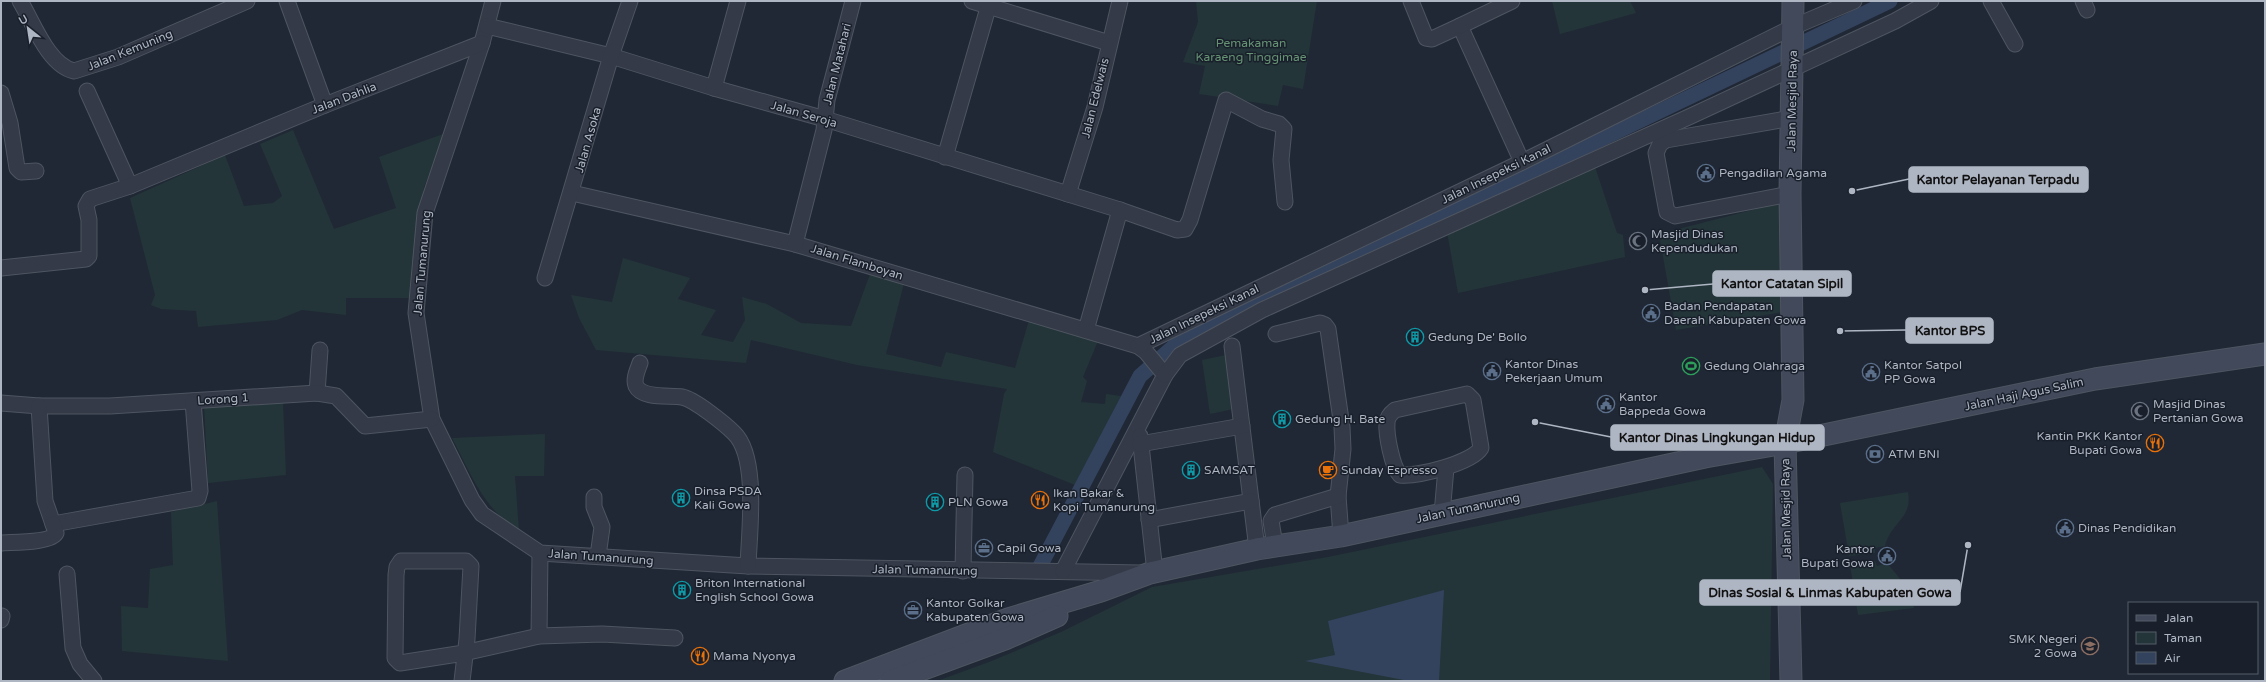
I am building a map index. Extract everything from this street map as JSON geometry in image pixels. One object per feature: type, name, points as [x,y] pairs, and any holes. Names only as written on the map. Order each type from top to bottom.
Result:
[{"type":"street","name":"Jalan Kemuning","points":[[20,1],[58,64],[74,71],[118,57],[247,1]]},
{"type":"street","points":[[287,1],[324,105]]},
{"type":"street","name":"Jalan Tumanurung","points":[[493,1],[482,43],[425,213],[416,313],[432,419],[472,500],[482,514],[540,553],[748,566],[963,571],[1153,573]]},
{"type":"street","name":"Jalan Asoka","points":[[546,278],[611,56],[630,1]]},
{"type":"street","points":[[714,88],[738,1]]},
{"type":"street","name":"Jalan Matahari","points":[[796,244],[825,119],[827,100],[853,1]]},
{"type":"street","points":[[972,1],[989,4],[1109,43]]},
{"type":"street","name":"Jalan Edelwais","points":[[1068,194],[1095,106],[1120,1]]},
{"type":"street","points":[[1411,1],[1426,38],[1432,39],[1512,1]]},
{"type":"street","name":"Jalan Mesjid Raya","points":[[1791,681],[1785,443],[1793,400],[1790,194],[1793,1]]},
{"type":"street","name":"Jalan Insepeksi Kanal","points":[[1142,349],[1854,1]]},
{"type":"street","points":[[1063,571],[1162,371],[1180,355],[1262,310],[1895,21],[1931,1]]},
{"type":"street","points":[[1991,1],[2015,44]]},
{"type":"street","points":[[945,157],[989,4]]},
{"type":"street","name":"Jalan Seroja","points":[[487,26],[611,56],[714,88],[825,119],[1120,210],[1178,230],[1187,227],[1226,100],[1262,119],[1280,124],[1284,129],[1281,160],[1285,202]]},
{"type":"street","points":[[1460,26],[1522,162]]},
{"type":"street","name":"Jalan Dahlia","points":[[1,268],[86,259],[89,256],[88,202],[90,199],[130,186],[324,105],[482,43]]},
{"type":"street","points":[[87,91],[130,186]]},
{"type":"street","points":[[1,93],[5,124],[17,168],[21,172],[36,170]]},
{"type":"street","points":[[1790,194],[1680,217],[1675,216],[1668,212],[1666,207],[1656,153],[1660,144],[1666,140],[1792,118]]},
{"type":"street","name":"Jalan Flamboyan","points":[[572,192],[796,244],[1086,330],[1142,349]]},
{"type":"street","points":[[1086,330],[1120,210]]},
{"type":"street","points":[[1276,334],[1320,323],[1325,325],[1328,329],[1342,427],[1343,449],[1338,496],[1341,536]]},
{"type":"street","points":[[1232,346],[1251,501],[1266,547]]},
{"type":"street","points":[[1142,349],[1162,371]]},
{"type":"street","points":[[317,392],[320,350]]},
{"type":"street","name":"Jalan Haji Agus Salim","points":[[1785,443],[2095,379],[2265,354]]},
{"type":"street","points":[[640,362],[635,380],[636,386],[639,390],[646,394],[684,398],[723,422],[736,435],[743,448],[750,468],[748,566]]},
{"type":"street","name":"Lorong 1","points":[[1,403],[39,406],[193,401],[317,392],[336,396],[365,426],[432,419]]},
{"type":"street","points":[[1467,394],[1470,396],[1473,400],[1481,448],[1472,458],[1446,468],[1404,475],[1397,471],[1393,464],[1386,423],[1390,414],[1395,410],[1467,394]]},
{"type":"street","points":[[53,524],[198,498],[200,491],[193,401]]},
{"type":"street","points":[[1,543],[37,540],[53,537],[56,533],[45,501],[39,406]]},
{"type":"street","points":[[1153,573],[1140,440],[1242,426]]},
{"type":"street","name":"Jalan Tumanurung","points":[[845,681],[1008,619],[1101,591],[1153,573],[1266,547],[1341,536],[1697,458],[1785,443]]},
{"type":"street","points":[[1442,514],[1446,468]]},
{"type":"street","points":[[963,571],[965,475]]},
{"type":"street","points":[[1266,547],[1271,521],[1275,515],[1338,496]]},
{"type":"street","points":[[594,497],[594,507],[602,527],[598,556]]},
{"type":"street","points":[[1149,520],[1251,501]]},
{"type":"street","points":[[539,636],[540,553]]},
{"type":"street","points":[[462,681],[464,653],[468,639],[472,570],[470,565],[466,561],[401,561],[397,567],[396,575],[395,658],[398,662],[411,663],[464,653],[539,636],[602,634],[675,638]]},
{"type":"street","points":[[67,574],[73,648],[80,664],[94,681]]},
{"type":"street","name":"Jalan Tumanurung","points":[[891,681],[1005,639],[1064,613],[1101,591]]},
{"type":"green space","name":"Pemakaman Karaeng Tinggimae","points":[[1196,1],[1317,1],[1303,89],[1283,85],[1278,106],[1199,94],[1205,66],[1183,62],[1198,22]]},
{"type":"green space","points":[[1552,1],[1630,1],[1636,13],[1560,34]]},
{"type":"green space","points":[[293,130],[334,229],[396,208],[379,157],[446,133],[424,187],[410,298],[346,298],[346,315],[302,310],[277,320],[198,327],[196,311],[161,309],[151,305],[155,295],[130,198],[225,155],[244,206],[273,203],[282,196],[260,144]]},
{"type":"green space","points":[[1595,167],[1617,233],[1623,235],[1625,257],[1458,293],[1447,232]]},
{"type":"green space","points":[[1783,202],[1783,312],[1676,330],[1659,234]]},
{"type":"green space","points":[[623,258],[690,278],[678,299],[716,310],[701,335],[733,342],[745,320],[742,297],[767,304],[801,323],[851,326],[870,274],[904,283],[886,354],[941,367],[946,352],[1015,368],[1029,320],[1098,341],[1083,377],[1087,381],[1081,402],[1105,404],[1106,394],[1121,396],[1075,485],[993,452],[1004,394],[1007,389],[857,365],[751,340],[746,363],[596,350],[579,318],[571,295],[612,302]]},
{"type":"green space","points":[[1226,355],[1234,409],[1210,414],[1202,360]]},
{"type":"green space","points":[[283,402],[286,475],[208,483],[204,405]]},
{"type":"green space","points":[[545,434],[544,476],[515,476],[519,530],[507,522],[487,502],[479,490],[452,438]]},
{"type":"green space","points":[[1762,467],[1773,484],[1770,681],[937,681],[989,662],[1061,632],[1152,587],[1328,557]]},
{"type":"green space","points":[[1908,492],[1909,501],[1905,514],[1892,531],[1885,546],[1875,548],[1875,553],[1849,556],[1840,503]]},
{"type":"green space","points":[[217,501],[228,661],[122,651],[121,606],[148,608],[150,569],[173,565],[171,512]]},
{"type":"green space","points":[[1875,561],[1877,566],[1887,563],[1911,592],[1914,608],[1858,615],[1850,565]]},
{"type":"water","points":[[1444,590],[1439,681],[1409,681],[1305,661],[1335,655],[1328,621]]},
{"type":"waterway","points":[[1037,572],[1140,376],[1180,341],[1890,1]]},
{"type":"place","name":"Pengadilan Agama","points":[[1706,173]]},
{"type":"place","name":"Kantor Pelayanan Terpadu","points":[[1852,191]]},
{"type":"place","name":"Masjid Dinas Kependudukan","points":[[1638,241]]},
{"type":"place","name":"Kantor Catatan Sipil","points":[[1645,290]]},
{"type":"place","name":"Badan Pendapatan Daerah Kabupaten Gowa","points":[[1651,313]]},
{"type":"place","name":"Kantor BPS","points":[[1840,331]]},
{"type":"place","name":"Gedung De' Bollo","points":[[1415,337]]},
{"type":"place","name":"Gedung Olahraga","points":[[1691,366]]},
{"type":"place","name":"Kantor Dinas Pekerjaan Umum","points":[[1492,371]]},
{"type":"place","name":"Kantor Satpol PP Gowa","points":[[1871,372]]},
{"type":"place","name":"Kantor Bappeda Gowa","points":[[1606,404]]},
{"type":"place","name":"Masjid Dinas Pertanian Gowa","points":[[2140,411]]},
{"type":"place","name":"Gedung H. Bate","points":[[1282,419]]},
{"type":"place","name":"Kantor Dinas Lingkungan Hidup","points":[[1535,422]]},
{"type":"place","name":"Kantin PKK Kantor Bupati Gowa","points":[[2155,443]]},
{"type":"place","name":"ATM BNI","points":[[1875,454]]},
{"type":"place","name":"SAMSAT","points":[[1191,470]]},
{"type":"place","name":"Sunday Espresso","points":[[1328,470]]},
{"type":"place","name":"Dinsa PSDA Kali Gowa","points":[[681,498]]},
{"type":"place","name":"Ikan Bakar & Kopi Tumanurung","points":[[1040,500]]},
{"type":"place","name":"PLN Gowa","points":[[935,502]]},
{"type":"place","name":"Dinas Pendidikan","points":[[2065,528]]},
{"type":"place","name":"Dinas Sosial & Linmas Kabupaten Gowa","points":[[1968,545]]},
{"type":"place","name":"Capil Gowa","points":[[984,548]]},
{"type":"place","name":"Kantor Bupati Gowa","points":[[1887,556]]},
{"type":"place","name":"Briton International English School Gowa","points":[[682,590]]},
{"type":"place","name":"Kantor Golkar Kabupaten Gowa","points":[[913,610]]},
{"type":"place","name":"SMK Negeri 2 Gowa","points":[[2090,646]]},
{"type":"place","name":"Mama Nyonya","points":[[700,656]]}]
